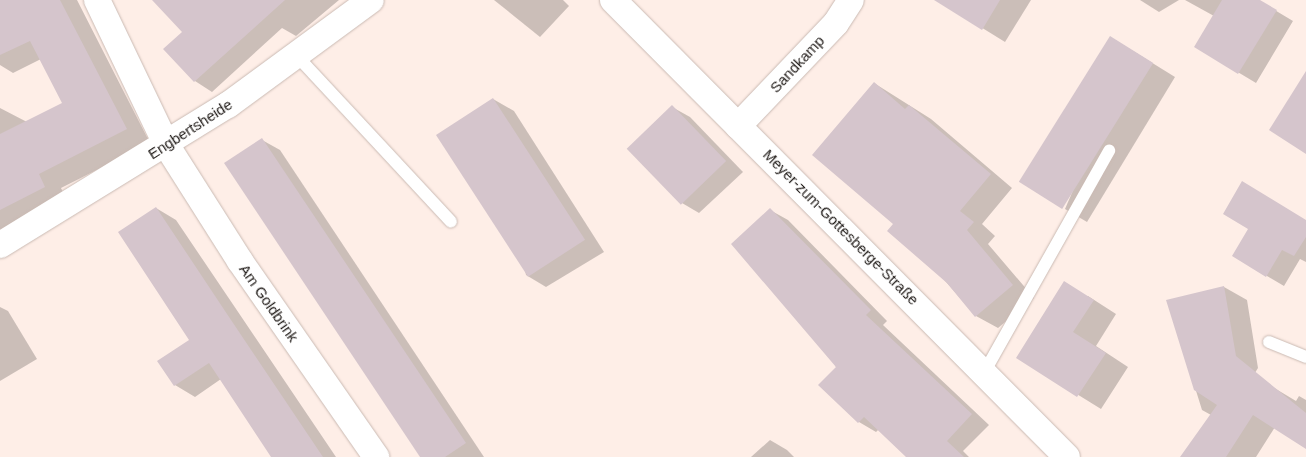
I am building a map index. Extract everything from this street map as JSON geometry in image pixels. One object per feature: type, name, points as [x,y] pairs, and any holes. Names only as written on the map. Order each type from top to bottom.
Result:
[{"type":"street","name":"Am Goldbrink","points":[[97,0],[167,146],[240,262],[376,457]]},
{"type":"street","name":"Engbertsheide","points":[[0,245],[167,146],[297,56],[371,0]]},
{"type":"street","name":"Meyer-zum-Gottesberge-Straße","points":[[612,0],[1068,457]]},
{"type":"street","name":"Sandkamp","points":[[738,126],[836,23],[851,0]]},
{"type":"lane","points":[[297,56],[451,222]]},
{"type":"lane","points":[[985,372],[1109,151]]},
{"type":"lane","points":[[1269,342],[1306,357]]},
{"type":"building","points":[[0,0],[60,0],[127,129],[39,174],[45,187],[0,210],[0,134],[62,103],[30,41],[0,55]]},
{"type":"building","points":[[152,0],[285,0],[194,82],[163,49],[182,32]]},
{"type":"building","points":[[934,0],[1000,0],[982,30]]},
{"type":"building","points":[[1222,0],[1260,0],[1277,10],[1238,74],[1194,47]]},
{"type":"building","points":[[1110,36],[1153,63],[1062,209],[1019,182]]},
{"type":"building","points":[[1306,71],[1306,154],[1269,130]]},
{"type":"building","points":[[874,82],[905,109],[909,105],[991,174],[960,211],[974,222],[967,230],[1013,285],[975,317],[947,283],[887,231],[893,224],[812,155]]},
{"type":"building","points":[[493,98],[585,240],[528,277],[436,135]]},
{"type":"building","points":[[672,105],[726,161],[681,205],[627,149]]},
{"type":"building","points":[[262,138],[466,443],[445,457],[420,457],[224,163]]},
{"type":"building","points":[[1242,181],[1306,220],[1306,237],[1294,256],[1282,250],[1266,277],[1232,256],[1248,229],[1223,214]]},
{"type":"building","points":[[156,207],[323,457],[271,457],[209,363],[174,386],[157,361],[189,340],[118,232]]},
{"type":"building","points":[[770,208],[871,310],[866,315],[972,414],[947,441],[964,457],[906,457],[864,417],[858,423],[818,385],[836,367],[731,244]]},
{"type":"building","points":[[1064,281],[1094,300],[1073,332],[1106,353],[1077,397],[1016,358]]},
{"type":"building","points":[[1224,286],[1236,356],[1306,413],[1306,449],[1253,415],[1226,457],[1180,457],[1217,405],[1194,390],[1166,300]]}]
